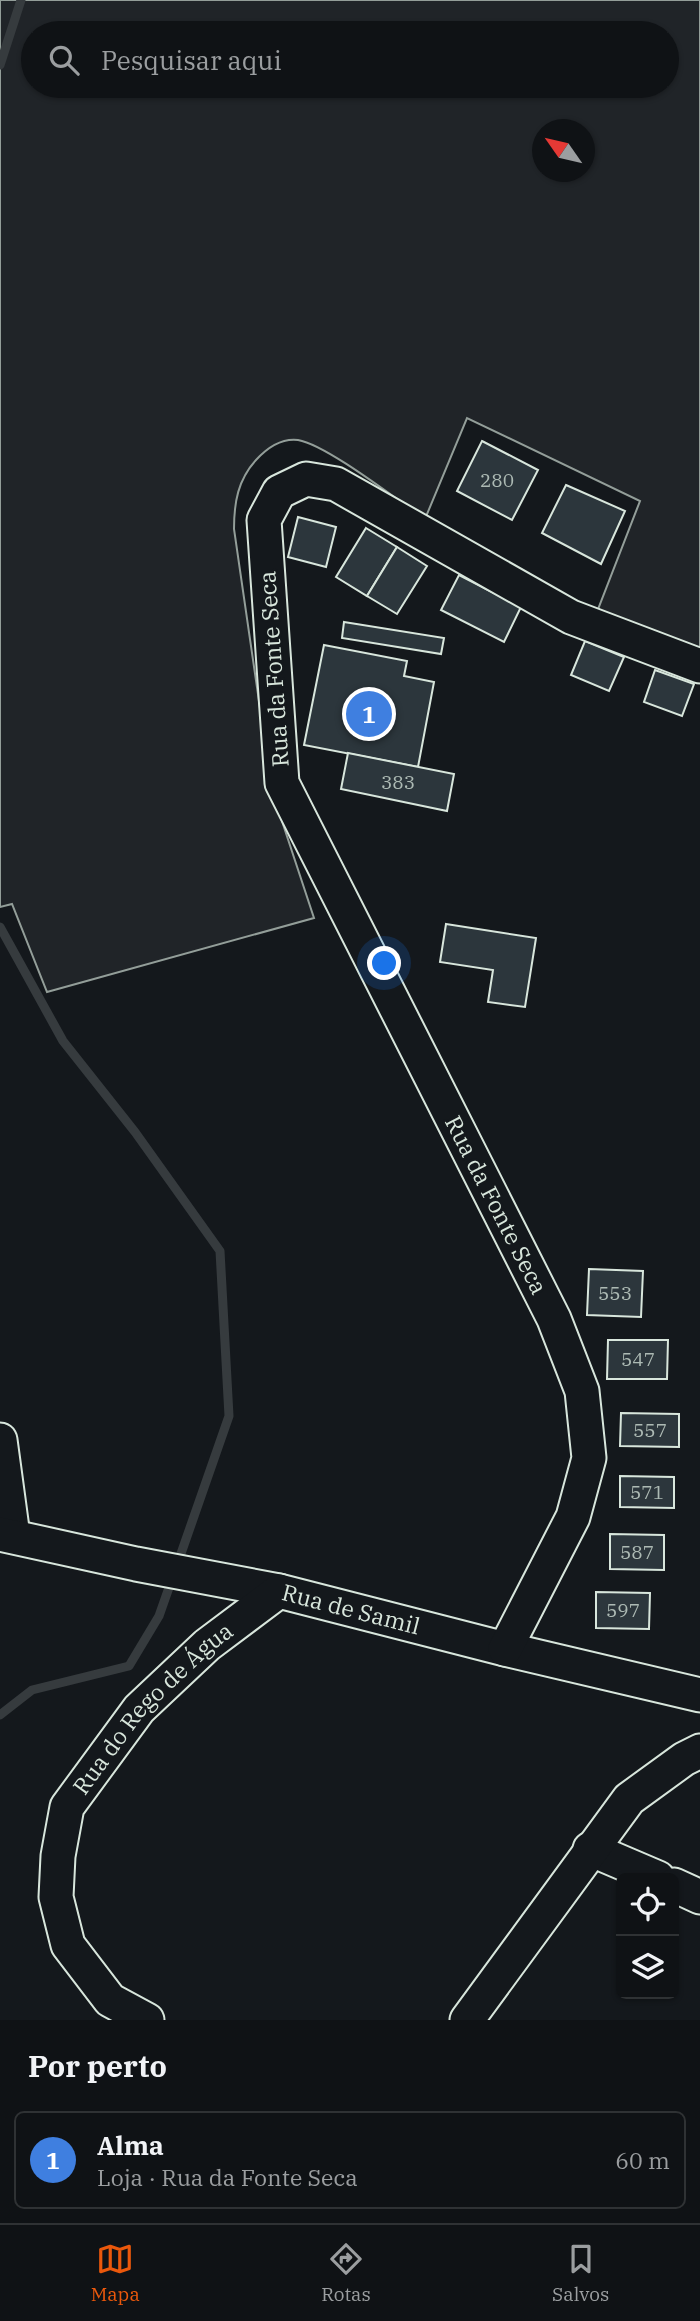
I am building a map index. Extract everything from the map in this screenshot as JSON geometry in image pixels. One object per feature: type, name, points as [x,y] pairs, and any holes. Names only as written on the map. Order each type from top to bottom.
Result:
[{"type":"street","name":"Rua da Fonte Seca","points":[[505,1648],[573,1517],[589,1458],[582,1391],[554,1319],[282,783],[264,520],[279,492],[306,478],[336,484],[571,617],[700,666]]},
{"type":"street","points":[[0,1440],[7,1535]]},
{"type":"street","name":"Rua de Samil","points":[[7,1535],[136,1564],[279,1591],[700,1695]]},
{"type":"street","name":"Rua do Rego de Água","points":[[146,2020],[110,2000],[68,1945],[57,1897],[58,1856],[67,1807],[139,1709],[207,1645],[279,1591]]},
{"type":"street","points":[[467,2020],[629,1799],[684,1759],[700,1751]]},
{"type":"street","points":[[590,1849],[646,1873]]},
{"type":"street","points":[[679,1887],[700,1896]]},
{"type":"shaded area","points":[[0,0],[700,0],[700,649],[597,612],[640,501],[467,418],[425,519],[362,474],[311,444],[298,440],[280,442],[260,456],[245,475],[236,501],[234,529],[269,770],[278,809],[314,918],[47,992],[12,904],[0,907]]},
{"type":"building","points":[[482,441],[538,470],[512,520],[457,491]]},
{"type":"building","points":[[566,485],[625,511],[601,564],[542,533]]},
{"type":"building","points":[[298,517],[336,527],[326,567],[288,557]]},
{"type":"building","points":[[366,528],[397,547],[367,596],[336,577]]},
{"type":"building","points":[[397,547],[427,566],[397,614],[367,596]]},
{"type":"building","points":[[459,575],[521,607],[504,642],[441,610]]},
{"type":"building","points":[[344,622],[444,638],[441,654],[342,638]]},
{"type":"building","points":[[585,641],[624,657],[609,691],[571,675]]},
{"type":"building","points":[[324,645],[407,661],[404,676],[434,682],[418,767],[304,745]]},
{"type":"building","points":[[655,670],[694,684],[682,716],[644,702]]},
{"type":"building","points":[[348,753],[454,774],[447,811],[341,789]]},
{"type":"building","points":[[446,924],[536,938],[525,1007],[488,1002],[493,970],[440,962]]},
{"type":"building","points":[[589,1269],[643,1271],[641,1317],[587,1315]]},
{"type":"building","points":[[608,1340],[668,1340],[667,1379],[607,1379]]},
{"type":"building","points":[[621,1413],[679,1414],[679,1447],[620,1446]]},
{"type":"building","points":[[620,1476],[674,1477],[674,1508],[620,1507]]},
{"type":"building","points":[[610,1534],[664,1535],[664,1570],[610,1569]]},
{"type":"building","points":[[596,1592],[650,1593],[649,1629],[596,1628]]},
{"type":"waterway","points":[[0,65],[21,0]]},
{"type":"waterway","points":[[0,927],[63,1041],[135,1132],[220,1251],[229,1416],[177,1565]]},
{"type":"waterway","points":[[0,1715],[32,1690],[129,1666],[159,1616],[172,1579]]},
{"type":"place","name":"Alma","points":[[369,714]]}]
